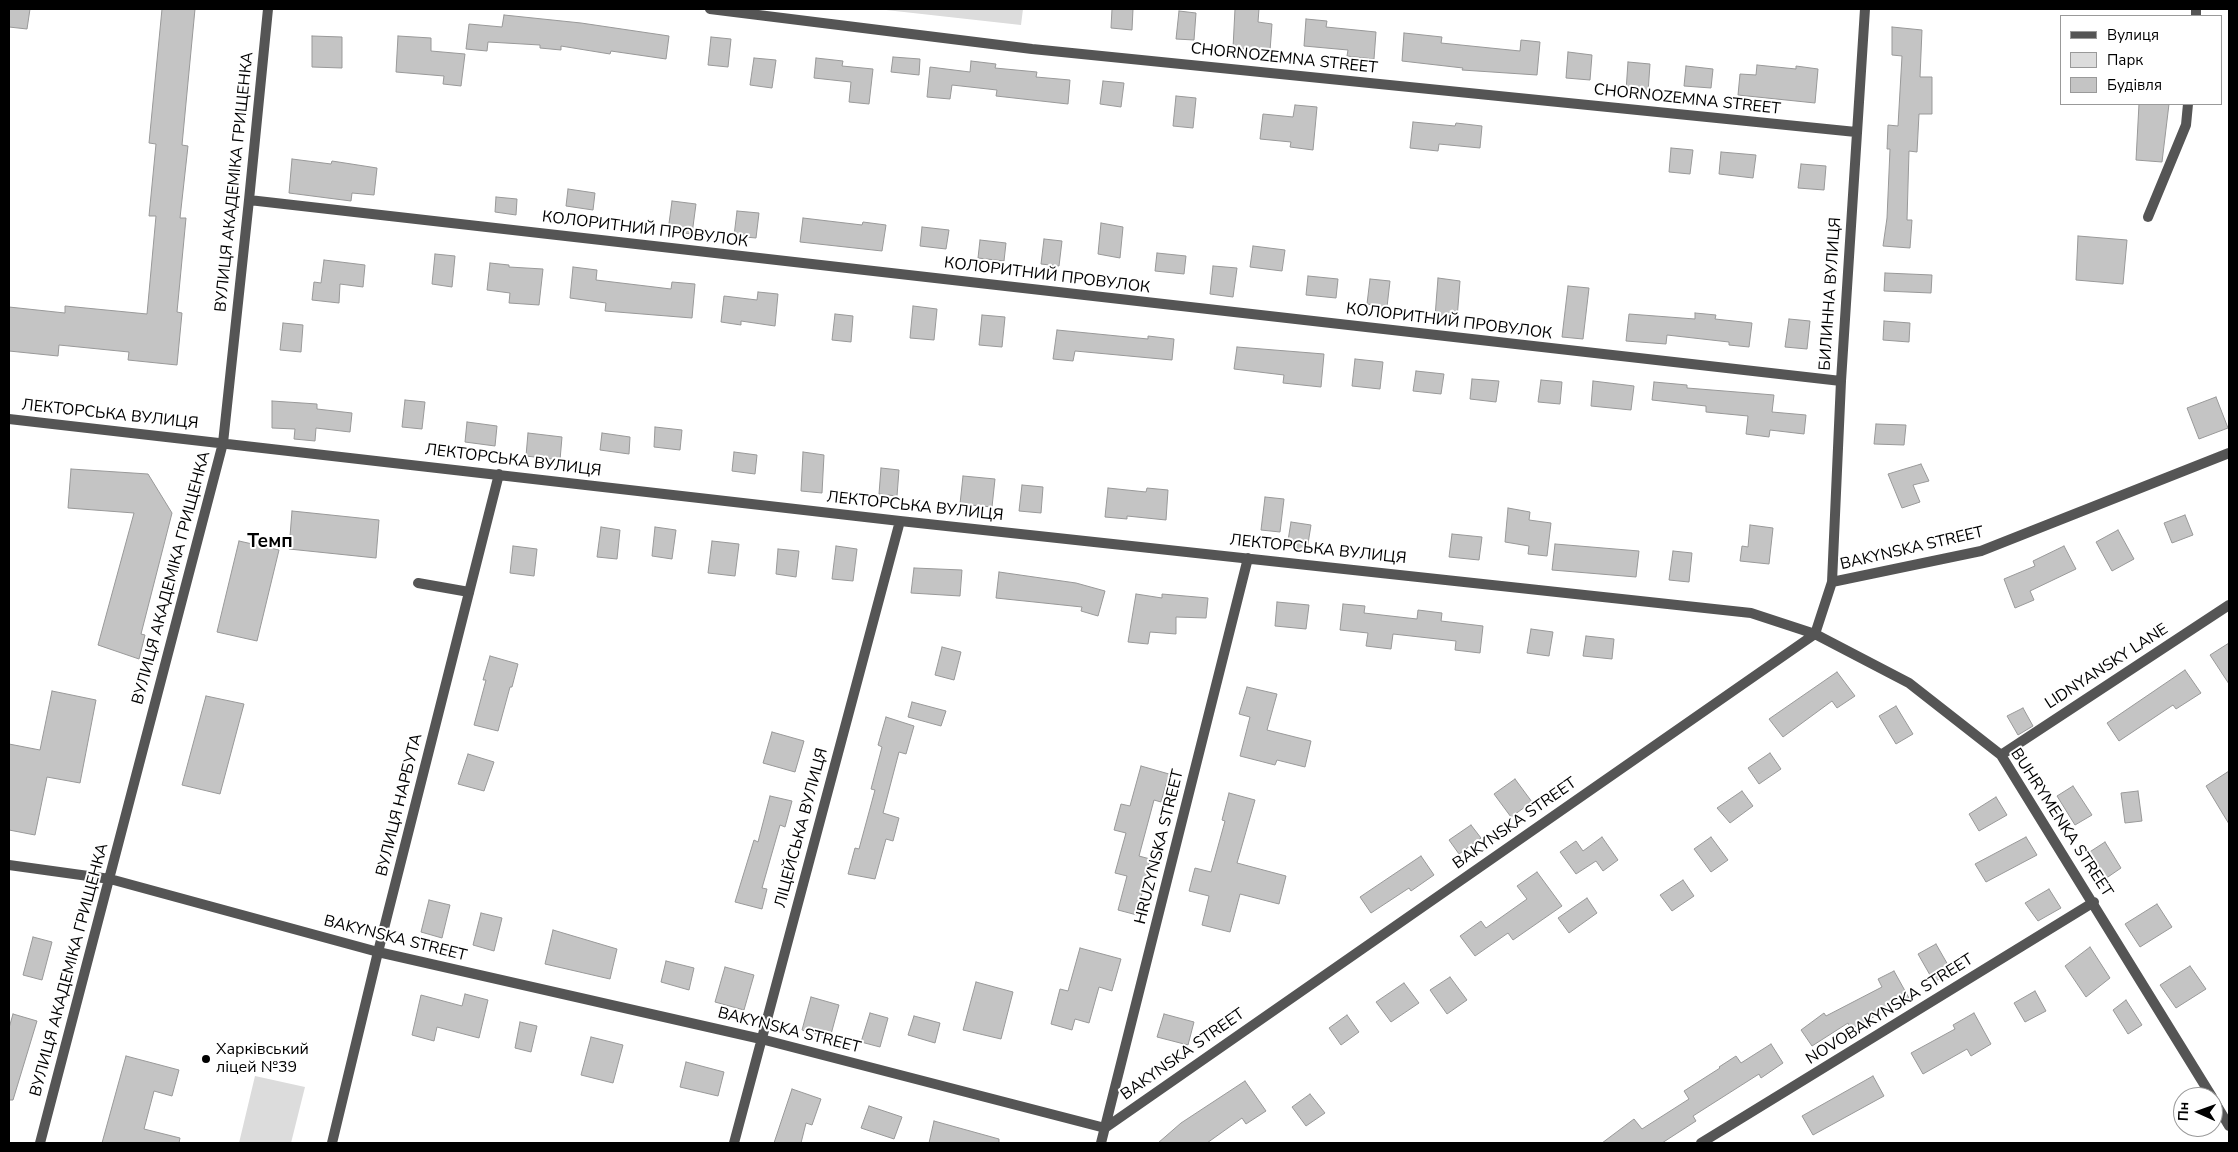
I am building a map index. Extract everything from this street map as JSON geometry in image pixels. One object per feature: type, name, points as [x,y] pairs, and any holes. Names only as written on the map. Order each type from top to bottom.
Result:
[{"type":"street","name":"ВУЛИЦЯ АКАДЕМІКА ГРИЩЕНКА","points":[[40,1143],[223,443],[250,200],[268,9]]},
{"type":"street","name":"CHORNOZEMNA STREET","points":[[710,9],[1032,49],[1856,132]]},
{"type":"street","name":"БИЛИННА ВУЛИЦЯ","points":[[1832,582],[1841,381],[1865,9]]},
{"type":"street","points":[[2148,217],[2186,125],[2188,105]]},
{"type":"street","name":"КОЛОРИТНИЙ ПРОВУЛОК","points":[[250,200],[1841,381]]},
{"type":"street","name":"ЛЕКТОРСЬКА ВУЛИЦЯ","points":[[9,419],[900,521],[1751,613],[1815,634]]},
{"type":"street","name":"BAKYNSKA STREET","points":[[9,865],[110,879],[378,952],[761,1039],[1105,1128],[1815,634],[1832,582],[1981,551],[2229,454]]},
{"type":"street","name":"ВУЛИЦЯ НАРБУТА","points":[[332,1143],[378,952],[499,474]]},
{"type":"street","name":"ЛІЦЕЙСЬКА ВУЛИЦЯ","points":[[734,1143],[900,521]]},
{"type":"street","name":"HRUZYNSKA STREET","points":[[1101,1143],[1248,558]]},
{"type":"street","points":[[418,583],[470,592]]},
{"type":"street","name":"LIDNYANSKY LANE","points":[[2001,755],[2229,604]]},
{"type":"street","name":"BUHRYMENKA STREET","points":[[1815,634],[1909,682],[2001,755],[2094,902],[2205,1087]]},
{"type":"street","name":"NOVOBAKYNSKA STREET","points":[[1701,1143],[2094,902]]},
{"type":"green space","points":[[877,9],[1023,9],[1021,25]]},
{"type":"green space","points":[[255,1076],[305,1087],[291,1143],[239,1143]]},
{"type":"building","points":[[9,9],[30,9],[27,29],[9,27]]},
{"type":"building","points":[[162,9],[195,9],[182,145],[188,146],[180,218],[186,218],[177,312],[182,313],[177,365],[128,360],[129,352],[59,345],[58,356],[9,351],[9,307],[65,313],[65,306],[147,314],[156,216],[149,216],[156,144],[149,143]]},
{"type":"building","points":[[1112,9],[1133,9],[1132,30],[1111,28]]},
{"type":"building","points":[[1235,9],[1259,9],[1258,22],[1272,24],[1270,51],[1233,48]]},
{"type":"building","points":[[1179,11],[1196,13],[1194,40],[1176,39]]},
{"type":"building","points":[[504,15],[581,23],[669,36],[666,59],[611,51],[610,54],[561,46],[561,50],[540,48],[540,45],[488,42],[487,51],[466,49],[469,24],[502,27]]},
{"type":"building","points":[[1306,19],[1327,21],[1326,27],[1376,32],[1374,59],[1347,56],[1348,50],[1304,46]]},
{"type":"building","points":[[1892,27],[1922,30],[1920,77],[1932,77],[1932,114],[1919,114],[1917,152],[1909,151],[1907,220],[1912,220],[1910,248],[1883,246],[1887,218],[1890,149],[1887,149],[1888,125],[1898,126],[1902,56],[1892,55]]},
{"type":"building","points":[[1404,33],[1442,37],[1441,43],[1520,51],[1521,40],[1540,42],[1537,75],[1462,70],[1463,68],[1402,61]]},
{"type":"building","points":[[312,36],[342,37],[342,68],[312,67]]},
{"type":"building","points":[[398,36],[431,38],[431,51],[465,54],[461,86],[443,84],[444,76],[396,72]]},
{"type":"building","points":[[711,37],[731,39],[728,67],[708,65]]},
{"type":"building","points":[[1568,52],[1592,55],[1590,80],[1566,78]]},
{"type":"building","points":[[893,57],[920,59],[919,75],[891,72]]},
{"type":"building","points":[[754,58],[776,60],[772,88],[750,85]]},
{"type":"building","points":[[816,58],[843,61],[842,66],[873,69],[869,104],[849,102],[851,82],[814,78]]},
{"type":"building","points":[[971,61],[996,64],[995,68],[1037,72],[1036,77],[1070,80],[1068,104],[996,96],[997,90],[952,85],[950,99],[927,97],[930,67],[970,72]]},
{"type":"building","points":[[1628,62],[1650,64],[1648,93],[1626,91]]},
{"type":"building","points":[[1757,65],[1796,69],[1796,66],[1818,69],[1815,103],[1738,95],[1740,74],[1756,75]]},
{"type":"building","points":[[1686,66],[1713,69],[1711,88],[1684,86]]},
{"type":"building","points":[[1103,81],[1124,83],[1121,107],[1100,104]]},
{"type":"building","points":[[1176,96],[1196,98],[1193,128],[1173,126]]},
{"type":"building","points":[[1295,105],[1317,107],[1313,150],[1290,147],[1291,142],[1260,139],[1263,114],[1293,117]]},
{"type":"building","points":[[2139,105],[2169,105],[2162,162],[2136,160]]},
{"type":"building","points":[[1413,122],[1455,126],[1456,123],[1482,126],[1480,148],[1439,144],[1438,151],[1410,148]]},
{"type":"building","points":[[1671,148],[1693,150],[1690,174],[1669,172]]},
{"type":"building","points":[[1721,152],[1756,155],[1753,178],[1719,174]]},
{"type":"building","points":[[292,159],[331,164],[332,161],[377,168],[374,195],[352,193],[351,201],[289,193]]},
{"type":"building","points":[[1801,164],[1826,166],[1824,190],[1798,188]]},
{"type":"building","points":[[568,189],[595,193],[593,210],[566,206]]},
{"type":"building","points":[[496,197],[517,199],[516,215],[495,212]]},
{"type":"building","points":[[672,201],[696,204],[692,234],[668,231]]},
{"type":"building","points":[[737,211],[759,213],[756,238],[734,236]]},
{"type":"building","points":[[803,218],[862,225],[863,222],[886,225],[882,251],[800,242]]},
{"type":"building","points":[[1101,223],[1123,227],[1120,258],[1098,254]]},
{"type":"building","points":[[922,227],[949,230],[946,249],[920,246]]},
{"type":"building","points":[[2078,236],[2127,240],[2123,284],[2076,280]]},
{"type":"building","points":[[1044,239],[1062,241],[1059,266],[1041,264]]},
{"type":"building","points":[[980,240],[1006,243],[1004,261],[978,258]]},
{"type":"building","points":[[1253,246],[1285,250],[1282,271],[1250,267]]},
{"type":"building","points":[[1157,253],[1186,256],[1184,274],[1155,271]]},
{"type":"building","points":[[435,254],[455,256],[452,287],[432,284]]},
{"type":"building","points":[[324,260],[365,265],[363,287],[340,284],[339,303],[312,300],[314,282],[321,283]]},
{"type":"building","points":[[490,263],[509,265],[509,267],[543,269],[539,305],[509,303],[510,293],[487,290]]},
{"type":"building","points":[[1213,266],[1237,268],[1233,297],[1210,294]]},
{"type":"building","points":[[573,267],[597,270],[596,280],[671,289],[672,282],[695,284],[692,318],[605,311],[606,303],[570,298]]},
{"type":"building","points":[[1885,273],[1932,275],[1931,293],[1884,291]]},
{"type":"building","points":[[1308,276],[1338,279],[1336,298],[1306,295]]},
{"type":"building","points":[[1438,278],[1460,281],[1457,319],[1435,317]]},
{"type":"building","points":[[1370,279],[1390,281],[1387,307],[1367,304]]},
{"type":"building","points":[[1568,286],[1589,288],[1583,339],[1562,337]]},
{"type":"building","points":[[758,292],[778,294],[775,326],[741,321],[741,325],[721,322],[724,296],[757,300]]},
{"type":"building","points":[[913,306],[937,309],[934,340],[910,338]]},
{"type":"building","points":[[1695,313],[1716,315],[1715,319],[1752,323],[1749,347],[1729,345],[1729,342],[1667,335],[1666,344],[1626,341],[1629,314],[1695,319]]},
{"type":"building","points":[[835,314],[853,316],[851,342],[832,340]]},
{"type":"building","points":[[982,315],[1005,317],[1002,347],[979,345]]},
{"type":"building","points":[[1789,319],[1810,321],[1807,349],[1785,347]]},
{"type":"building","points":[[1884,321],[1910,323],[1909,342],[1883,340]]},
{"type":"building","points":[[283,323],[303,325],[301,352],[280,350]]},
{"type":"building","points":[[1057,330],[1148,339],[1148,336],[1174,339],[1172,360],[1075,351],[1073,361],[1053,359]]},
{"type":"building","points":[[1237,347],[1324,354],[1321,387],[1283,383],[1284,375],[1234,369]]},
{"type":"building","points":[[1355,359],[1383,362],[1380,389],[1352,386]]},
{"type":"building","points":[[1416,371],[1444,374],[1441,394],[1413,391]]},
{"type":"building","points":[[1472,379],[1499,381],[1496,402],[1470,399]]},
{"type":"building","points":[[1541,380],[1562,382],[1560,404],[1538,402]]},
{"type":"building","points":[[1593,381],[1634,386],[1631,410],[1591,406]]},
{"type":"building","points":[[1654,382],[1687,385],[1687,388],[1774,395],[1772,412],[1806,415],[1804,434],[1770,430],[1769,437],[1746,434],[1748,416],[1706,412],[1706,406],[1652,400]]},
{"type":"building","points":[[2216,397],[2228,428],[2199,439],[2187,408]]},
{"type":"building","points":[[405,400],[425,402],[422,429],[402,427]]},
{"type":"building","points":[[272,401],[317,404],[317,409],[352,413],[350,432],[316,428],[315,441],[294,439],[295,429],[272,428]]},
{"type":"building","points":[[467,422],[497,426],[495,446],[465,442]]},
{"type":"building","points":[[1876,424],[1906,425],[1904,445],[1874,444]]},
{"type":"building","points":[[655,427],[682,430],[680,450],[654,447]]},
{"type":"building","points":[[528,433],[562,437],[560,460],[526,456]]},
{"type":"building","points":[[602,433],[630,437],[629,454],[600,450]]},
{"type":"building","points":[[734,452],[757,455],[755,474],[732,471]]},
{"type":"building","points":[[803,452],[824,455],[822,493],[801,491]]},
{"type":"building","points":[[1921,464],[1929,481],[1913,485],[1920,502],[1902,508],[1888,474]]},
{"type":"building","points":[[881,468],[899,470],[897,496],[879,494]]},
{"type":"building","points":[[71,469],[148,474],[172,513],[141,634],[145,635],[139,659],[98,645],[134,513],[68,508]]},
{"type":"building","points":[[963,476],[995,479],[992,507],[960,504]]},
{"type":"building","points":[[1022,485],[1043,487],[1041,513],[1019,511]]},
{"type":"building","points":[[1108,488],[1146,492],[1147,488],[1168,490],[1166,520],[1127,516],[1127,519],[1105,517]]},
{"type":"building","points":[[1265,497],[1284,499],[1280,532],[1261,530]]},
{"type":"building","points":[[1508,508],[1530,512],[1529,520],[1551,523],[1547,556],[1528,554],[1529,546],[1505,542]]},
{"type":"building","points":[[292,511],[379,520],[376,558],[289,549]]},
{"type":"building","points":[[2185,515],[2193,535],[2172,543],[2164,523]]},
{"type":"building","points":[[1291,522],[1311,525],[1307,550],[1287,547]]},
{"type":"building","points":[[1750,525],[1773,528],[1769,564],[1740,561],[1742,546],[1748,547]]},
{"type":"building","points":[[601,527],[620,530],[617,559],[597,557]]},
{"type":"building","points":[[655,527],[676,530],[672,559],[652,556]]},
{"type":"building","points":[[2118,530],[2134,559],[2112,571],[2096,542]]},
{"type":"building","points":[[1452,534],[1482,537],[1479,560],[1449,557]]},
{"type":"building","points":[[239,541],[279,550],[257,641],[217,632]]},
{"type":"building","points":[[712,541],[739,544],[735,576],[708,573]]},
{"type":"building","points":[[1555,544],[1639,551],[1636,577],[1552,570]]},
{"type":"building","points":[[513,546],[537,549],[534,576],[510,573]]},
{"type":"building","points":[[836,546],[857,549],[853,581],[832,579]]},
{"type":"building","points":[[2064,546],[2076,569],[2030,591],[2034,600],[2015,608],[2004,579],[2035,566],[2033,561]]},
{"type":"building","points":[[778,549],[799,551],[796,577],[776,574]]},
{"type":"building","points":[[1673,551],[1692,553],[1689,582],[1669,580]]},
{"type":"building","points":[[914,568],[962,570],[960,596],[911,593]]},
{"type":"building","points":[[999,572],[1076,583],[1105,591],[1098,616],[1081,611],[1082,607],[996,598]]},
{"type":"building","points":[[1136,594],[1162,598],[1162,594],[1208,598],[1206,618],[1176,617],[1176,634],[1150,632],[1148,644],[1128,642]]},
{"type":"building","points":[[1277,602],[1309,605],[1306,629],[1275,626]]},
{"type":"building","points":[[1343,604],[1365,606],[1364,613],[1417,619],[1418,610],[1442,613],[1441,621],[1483,626],[1480,653],[1455,650],[1456,641],[1393,634],[1391,649],[1366,646],[1368,633],[1340,630]]},
{"type":"building","points":[[1531,629],[1553,632],[1549,656],[1527,653]]},
{"type":"building","points":[[1586,636],[1614,639],[1612,659],[1583,656]]},
{"type":"building","points":[[2229,643],[2229,684],[2210,655]]},
{"type":"building","points":[[942,647],[961,652],[954,680],[935,675]]},
{"type":"building","points":[[490,656],[518,664],[498,731],[474,725],[486,680],[483,680]]},
{"type":"building","points":[[2185,670],[2201,693],[2176,709],[2173,705],[2119,741],[2107,723]]},
{"type":"building","points":[[1837,672],[1855,696],[1837,708],[1832,701],[1783,737],[1769,719]]},
{"type":"building","points":[[1247,687],[1277,694],[1267,730],[1311,741],[1305,767],[1277,760],[1275,765],[1240,756],[1250,717],[1239,714]]},
{"type":"building","points":[[52,691],[96,700],[80,783],[47,777],[35,835],[9,830],[9,744],[40,750]]},
{"type":"building","points":[[206,696],[244,704],[220,794],[182,785]]},
{"type":"building","points":[[912,702],[946,711],[941,726],[908,717]]},
{"type":"building","points":[[1896,706],[1913,734],[1896,744],[1879,716]]},
{"type":"building","points":[[2023,708],[2033,726],[2018,735],[2007,716]]},
{"type":"building","points":[[886,717],[914,726],[906,754],[899,752],[883,813],[899,818],[893,841],[886,839],[875,879],[848,874],[855,848],[859,849],[875,790],[871,789],[882,747],[878,745]]},
{"type":"building","points":[[772,732],[804,741],[795,772],[763,763]]},
{"type":"building","points":[[1770,753],[1781,769],[1759,784],[1748,768]]},
{"type":"building","points":[[468,754],[494,762],[484,791],[458,784]]},
{"type":"building","points":[[1141,766],[1169,774],[1161,802],[1154,800],[1139,856],[1150,859],[1137,915],[1118,910],[1127,876],[1115,873],[1126,833],[1114,830],[1121,804],[1130,806]]},
{"type":"building","points":[[2229,771],[2229,824],[2206,786]]},
{"type":"building","points":[[1515,779],[1532,802],[1511,817],[1494,794]]},
{"type":"building","points":[[2073,786],[2092,815],[2075,825],[2057,796]]},
{"type":"building","points":[[1742,791],[1753,806],[1730,823],[1717,808]]},
{"type":"building","points":[[2138,791],[2142,821],[2125,823],[2121,793]]},
{"type":"building","points":[[1229,793],[1255,800],[1237,863],[1286,876],[1279,904],[1240,894],[1230,932],[1202,925],[1209,896],[1189,891],[1195,868],[1211,872],[1225,821],[1222,820]]},
{"type":"building","points":[[770,796],[792,801],[785,827],[780,825],[762,888],[767,889],[762,909],[735,902],[754,840],[758,842]]},
{"type":"building","points":[[1996,797],[2007,815],[1979,831],[1969,814]]},
{"type":"building","points":[[1471,825],[1481,838],[1459,854],[1449,840]]},
{"type":"building","points":[[1602,837],[1618,860],[1603,871],[1596,861],[1576,874],[1560,852],[1576,841],[1583,851]]},
{"type":"building","points":[[1711,837],[1728,860],[1711,872],[1694,849]]},
{"type":"building","points":[[2026,837],[2037,855],[1986,882],[1975,864]]},
{"type":"building","points":[[2105,842],[2121,868],[2105,879],[2088,853]]},
{"type":"building","points":[[1421,856],[1434,875],[1411,891],[1409,888],[1371,913],[1360,897]]},
{"type":"building","points":[[1537,872],[1562,906],[1513,940],[1508,933],[1475,956],[1460,936],[1481,921],[1486,928],[1527,899],[1517,886]]},
{"type":"building","points":[[1683,880],[1694,896],[1672,911],[1660,895]]},
{"type":"building","points":[[2049,889],[2061,908],[2038,921],[2025,903]]},
{"type":"building","points":[[1587,898],[1597,913],[1569,933],[1558,918]]},
{"type":"building","points":[[429,900],[450,905],[442,938],[421,932]]},
{"type":"building","points":[[2157,904],[2172,927],[2140,947],[2125,924]]},
{"type":"building","points":[[481,913],[502,918],[494,951],[473,945]]},
{"type":"building","points":[[553,930],[617,949],[610,979],[545,964]]},
{"type":"building","points":[[33,937],[52,942],[42,980],[23,975]]},
{"type":"building","points":[[1936,944],[1952,972],[1934,982],[1918,954]]},
{"type":"building","points":[[2090,947],[2110,978],[2086,997],[2065,966]]},
{"type":"building","points":[[1080,948],[1121,959],[1112,991],[1099,987],[1089,1023],[1075,1019],[1072,1030],[1051,1024],[1060,989],[1068,991]]},
{"type":"building","points":[[666,961],[694,968],[689,990],[661,982]]},
{"type":"building","points":[[2190,966],[2206,989],[2176,1008],[2160,985]]},
{"type":"building","points":[[725,967],[754,975],[744,1010],[715,1002]]},
{"type":"building","points":[[1894,971],[1909,998],[1851,1029],[1848,1023],[1812,1046],[1801,1030],[1824,1013],[1826,1016],[1882,987],[1878,979]]},
{"type":"building","points":[[1450,977],[1467,1000],[1447,1014],[1430,990]]},
{"type":"building","points":[[976,982],[1013,992],[1001,1039],[963,1030]]},
{"type":"building","points":[[1404,983],[1419,1003],[1391,1022],[1376,1002]]},
{"type":"building","points":[[2035,991],[2046,1011],[2025,1022],[2014,1003]]},
{"type":"building","points":[[465,994],[488,1000],[479,1038],[437,1027],[434,1041],[412,1035],[421,995],[462,1006]]},
{"type":"building","points":[[811,997],[839,1005],[830,1038],[802,1030]]},
{"type":"building","points":[[2126,1000],[2142,1025],[2128,1034],[2113,1010]]},
{"type":"building","points":[[870,1013],[888,1018],[880,1047],[861,1042]]},
{"type":"building","points":[[1974,1013],[1991,1044],[1971,1056],[1967,1049],[1923,1074],[1911,1053],[1955,1029],[1953,1025]]},
{"type":"building","points":[[13,1014],[37,1021],[13,1100],[9,1100],[9,1028]]},
{"type":"building","points":[[1164,1014],[1194,1022],[1188,1045],[1157,1037]]},
{"type":"building","points":[[1347,1015],[1359,1032],[1341,1045],[1329,1028]]},
{"type":"building","points":[[914,1016],[940,1023],[935,1043],[908,1035]]},
{"type":"building","points":[[520,1022],[537,1026],[531,1052],[515,1048]]},
{"type":"building","points":[[591,1037],[623,1045],[613,1083],[581,1075]]},
{"type":"building","points":[[1771,1044],[1783,1063],[1761,1078],[1759,1074],[1693,1116],[1696,1121],[1662,1143],[1602,1143],[1634,1119],[1642,1129],[1689,1099],[1684,1091],[1719,1067],[1736,1056],[1741,1063]]},
{"type":"building","points":[[126,1056],[179,1070],[172,1096],[154,1091],[144,1129],[180,1138],[179,1143],[102,1143]]},
{"type":"building","points":[[686,1062],[724,1072],[718,1096],[680,1087]]},
{"type":"building","points":[[1873,1076],[1884,1096],[1813,1135],[1802,1116]]},
{"type":"building","points":[[1245,1081],[1266,1111],[1246,1124],[1242,1118],[1207,1143],[1158,1143],[1181,1123]]},
{"type":"building","points":[[792,1089],[821,1099],[812,1125],[806,1123],[801,1143],[774,1143]]},
{"type":"building","points":[[1310,1094],[1325,1113],[1306,1126],[1292,1107]]},
{"type":"building","points":[[869,1106],[902,1117],[894,1139],[861,1128]]},
{"type":"building","points":[[934,1121],[999,1139],[999,1143],[929,1143]]},
{"type":"place","name":"Харківський ліцей №39","points":[[206,1059]]},
{"type":"district","name":"Темп","points":[[270,542]]}]
